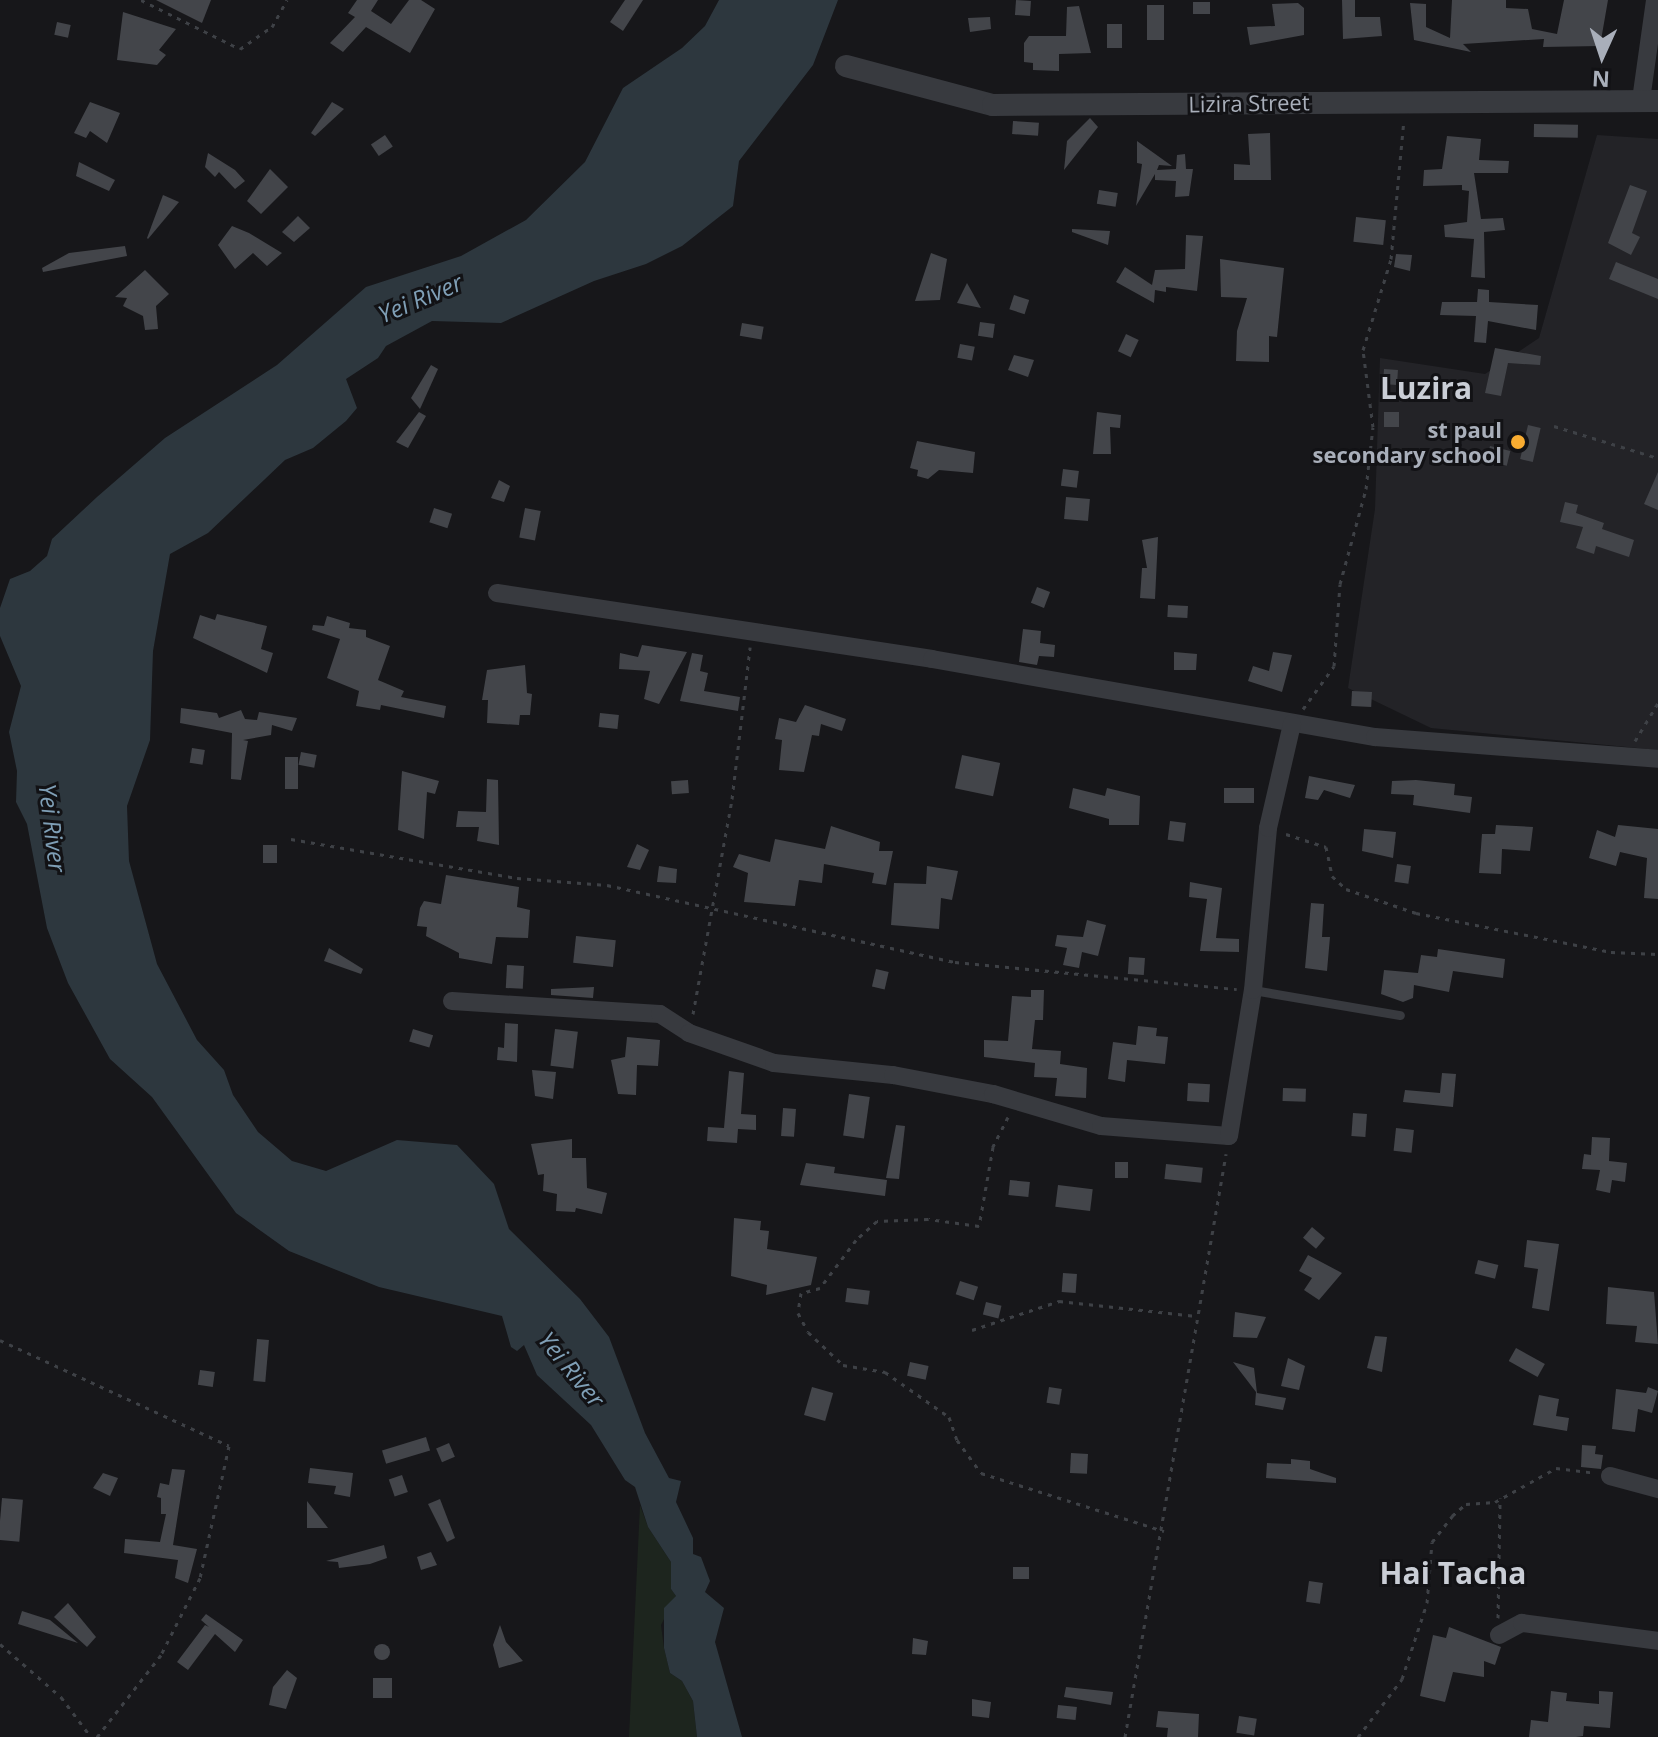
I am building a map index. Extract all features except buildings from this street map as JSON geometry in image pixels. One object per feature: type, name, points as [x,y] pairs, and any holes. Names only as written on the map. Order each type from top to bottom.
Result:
[{"type":"street","points":[[1650,100],[1655,0]]},
{"type":"street","name":"Lizira Street","points":[[846,66],[993,105],[1650,100]]},
{"type":"street","points":[[497,593],[1138,692],[1292,724],[1375,737],[1658,759]]},
{"type":"street","points":[[452,1001],[660,1014],[689,1033],[774,1063],[893,1075],[993,1094],[1014,1104],[1101,1126],[1229,1136],[1253,990],[1268,828],[1292,724]]},
{"type":"street","points":[[1610,1476],[1658,1489]]},
{"type":"street","points":[[1499,1635],[1522,1623],[1658,1641]]},
{"type":"lane","points":[[1253,990],[1400,1015]]},
{"type":"path","points":[[141,0],[240,49],[272,27],[287,0]]},
{"type":"path","points":[[1292,724],[1334,666],[1340,584],[1366,489],[1373,427],[1363,350],[1391,259],[1405,101]]},
{"type":"path","points":[[1554,426],[1658,458]]},
{"type":"path","points":[[689,1033],[712,908],[754,635]]},
{"type":"path","points":[[1626,757],[1658,703]]},
{"type":"path","points":[[1268,828],[1326,847],[1332,876],[1346,889],[1416,913],[1611,952],[1658,954]]},
{"type":"path","points":[[291,839],[517,878],[607,885],[955,962],[1253,990]]},
{"type":"path","points":[[1014,1104],[993,1147],[979,1226],[886,1217],[856,1240],[820,1288],[801,1293],[796,1306],[808,1332],[843,1365],[885,1372],[949,1417],[957,1440],[981,1473],[1164,1531]]},
{"type":"path","points":[[1125,1737],[1164,1531],[1196,1316],[1229,1136]]},
{"type":"path","points":[[972,1330],[1059,1301],[1196,1316]]},
{"type":"path","points":[[0,1340],[229,1446],[200,1578],[161,1655],[97,1737]]},
{"type":"path","points":[[1358,1737],[1402,1679],[1427,1603],[1432,1542],[1466,1504],[1500,1498],[1556,1468],[1610,1476]]},
{"type":"path","points":[[1499,1635],[1500,1498]]},
{"type":"path","points":[[0,1644],[61,1697],[91,1737]]},
{"type":"shaded area","name":"st paul secondary school","points":[[1597,135],[1658,139],[1658,750],[1431,728],[1348,688],[1375,509],[1380,358],[1485,374],[1539,338]]},
{"type":"shaded area","points":[[640,1505],[648,1527],[671,1562],[671,1589],[676,1596],[661,1625],[664,1648],[670,1673],[682,1681],[693,1701],[697,1737],[629,1737]]},
{"type":"water","name":"Yei River","points":[[719,0],[838,0],[813,65],[739,161],[733,206],[682,246],[646,264],[594,281],[501,323],[432,321],[386,346],[378,358],[346,379],[357,408],[346,421],[313,448],[285,460],[208,533],[170,554],[153,651],[150,740],[127,806],[129,861],[157,964],[197,1040],[224,1070],[233,1095],[258,1132],[292,1161],[326,1171],[397,1140],[457,1145],[494,1184],[509,1229],[580,1299],[609,1337],[645,1433],[669,1478],[681,1481],[676,1502],[693,1538],[693,1554],[701,1557],[710,1581],[705,1592],[724,1608],[715,1642],[742,1737],[697,1737],[693,1701],[682,1681],[670,1673],[664,1648],[664,1608],[676,1596],[671,1589],[671,1562],[648,1527],[635,1487],[625,1480],[591,1425],[537,1375],[524,1345],[517,1351],[511,1347],[502,1316],[379,1287],[289,1251],[236,1213],[152,1097],[110,1059],[68,983],[47,928],[27,824],[16,802],[17,771],[9,732],[21,686],[0,636],[0,608],[10,579],[30,571],[47,556],[52,539],[97,497],[165,438],[277,365],[366,287],[461,256],[526,220],[585,162],[623,88],[682,48],[705,26]]},
{"type":"place","name":"st paul secondary school","points":[[1518,442]]},
{"type":"district","name":"Luzira","points":[[1426,388]]},
{"type":"district","name":"Hai Tacha","points":[[1453,1573]]}]
